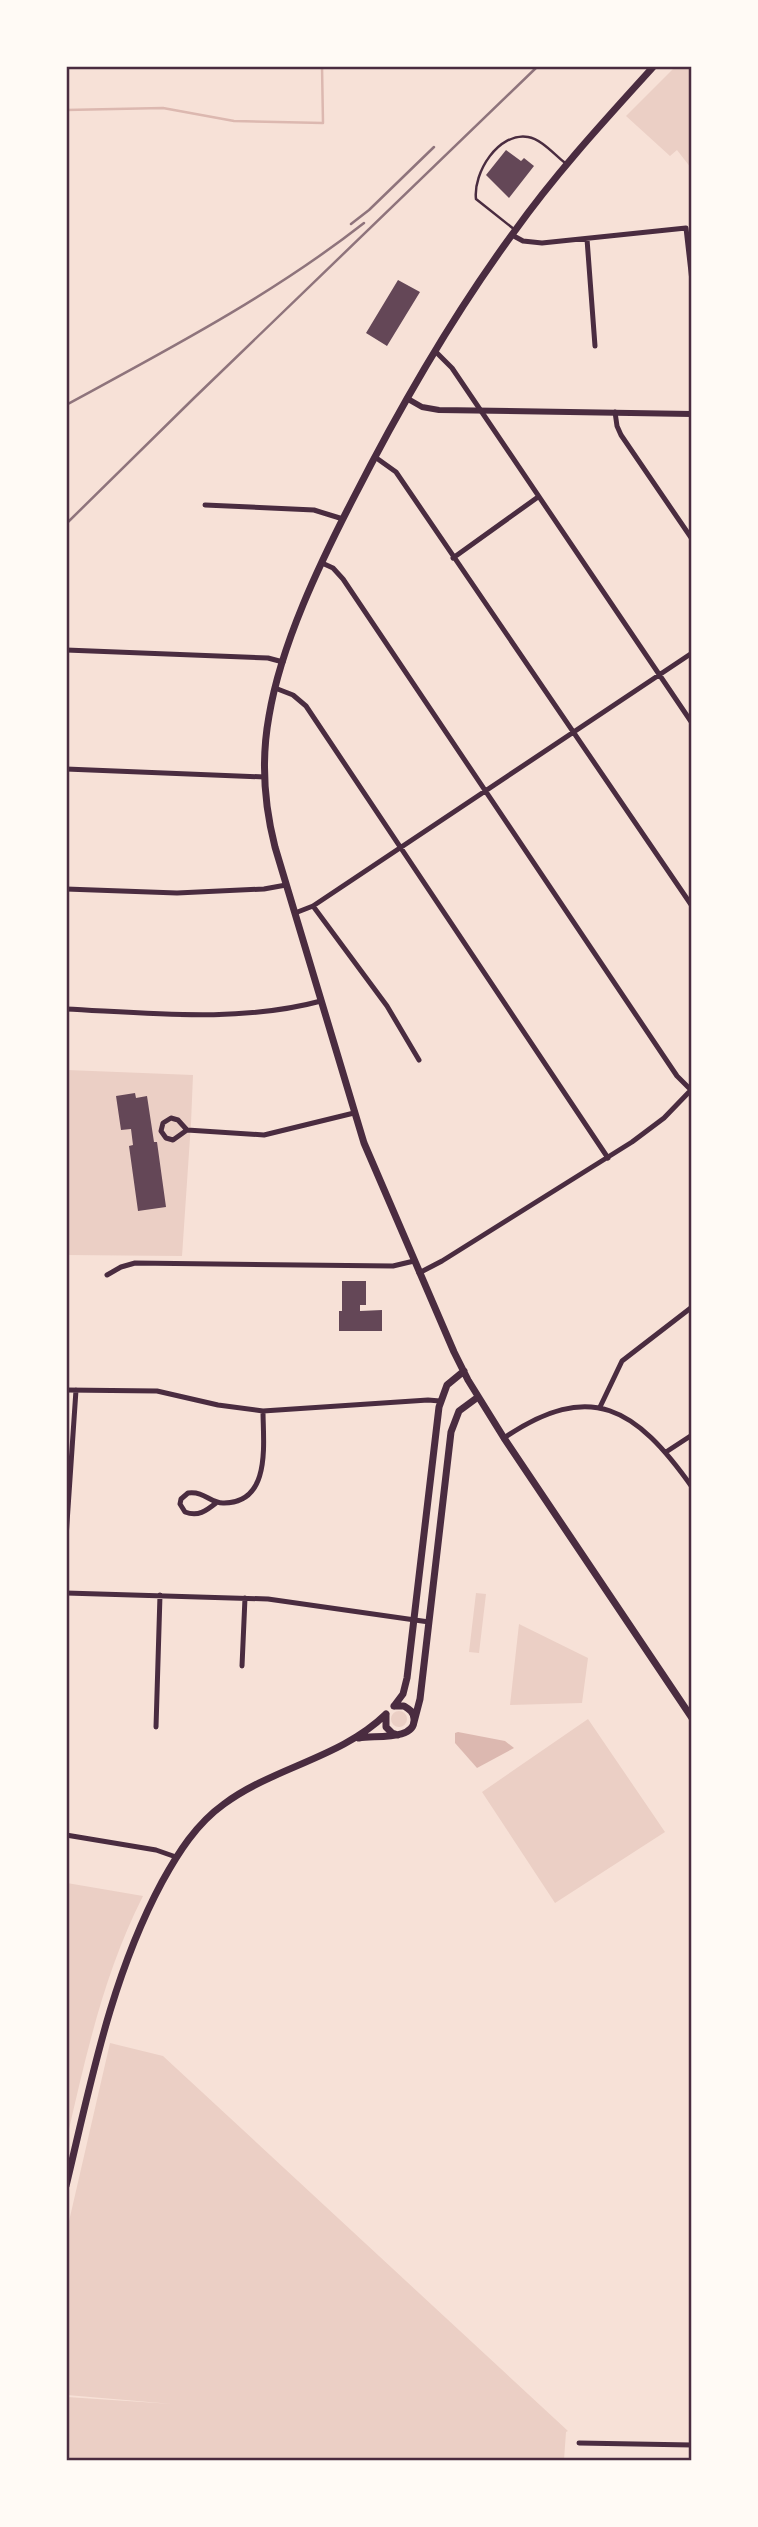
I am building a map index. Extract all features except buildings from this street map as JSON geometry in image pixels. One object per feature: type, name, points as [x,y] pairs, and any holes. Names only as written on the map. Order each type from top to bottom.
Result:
[{"type":"main road","points":[[654,66],[567,164],[513,232],[436,352],[375,457],[322,563],[283,662],[267,732],[265,777],[270,822],[286,885],[354,1113],[419,1273],[478,1397],[691,1718]]},
{"type":"main road","points":[[66,2186],[115,1992],[144,1919],[176,1857],[205,1819],[232,1798],[278,1772],[364,1733],[394,1706],[403,1694],[440,1401],[447,1385],[464,1371]]},
{"type":"main road","points":[[352,1740],[398,1735],[410,1731],[414,1722],[420,1699],[452,1427],[459,1411],[478,1397]]},
{"type":"main road","points":[[394,1706],[409,1708],[414,1722]]},
{"type":"main road","points":[[386,1714],[386,1727],[398,1735]]},
{"type":"street","points":[[513,232],[523,241],[533,243],[686,228],[691,281]]},
{"type":"street","points":[[587,239],[595,346]]},
{"type":"street","points":[[436,352],[452,368],[482,411],[691,723]]},
{"type":"street","points":[[408,399],[433,410],[691,414]]},
{"type":"street","points":[[615,412],[621,435],[691,540]]},
{"type":"street","points":[[375,457],[396,472],[691,906]]},
{"type":"street","points":[[453,558],[538,497]]},
{"type":"street","points":[[205,505],[307,509],[326,512],[343,519]]},
{"type":"street","points":[[322,563],[333,568],[344,579],[677,1076],[691,1090],[664,1118],[608,1158],[419,1273]]},
{"type":"street","points":[[66,650],[268,658],[283,662]]},
{"type":"street","points":[[295,913],[313,906],[691,653]]},
{"type":"street","points":[[275,688],[293,695],[306,706],[608,1158]]},
{"type":"street","points":[[66,769],[265,777]]},
{"type":"street","points":[[66,889],[177,893],[264,889],[286,885]]},
{"type":"street","points":[[313,906],[387,1006],[419,1060]]},
{"type":"street","points":[[66,1009],[232,1013],[278,1010],[321,1001]]},
{"type":"street","points":[[187,1130],[180,1121],[173,1118],[164,1121],[161,1127],[162,1135],[169,1140],[178,1138],[187,1130],[264,1135],[354,1113]]},
{"type":"street","points":[[107,1275],[121,1267],[143,1263],[393,1266],[414,1261]]},
{"type":"street","points":[[600,1408],[622,1361],[691,1307]]},
{"type":"street","points":[[66,1390],[157,1391],[218,1405],[263,1411],[428,1399],[440,1401]]},
{"type":"street","points":[[66,1538],[76,1390]]},
{"type":"street","points":[[504,1438],[528,1423],[556,1411],[578,1405],[600,1408],[631,1422],[666,1452],[691,1487]]},
{"type":"street","points":[[216,1503],[205,1494],[192,1492],[183,1496],[180,1504],[185,1512],[194,1514],[206,1511],[216,1503],[232,1503],[251,1492],[258,1480],[264,1454],[263,1411]]},
{"type":"street","points":[[666,1452],[691,1435]]},
{"type":"street","points":[[66,1592],[277,1600],[429,1622]]},
{"type":"street","points":[[156,1727],[160,1595]]},
{"type":"street","points":[[242,1666],[245,1598]]},
{"type":"street","points":[[66,1835],[156,1850],[176,1857]]},
{"type":"street","points":[[579,2443],[691,2445]]},
{"type":"lane","points":[[513,232],[476,199],[475,193],[485,163],[506,142],[522,136],[538,141],[567,164]]},
{"type":"shaded area","points":[[675,67],[691,67],[691,168],[677,150],[670,156],[626,116]]},
{"type":"shaded area","points":[[67,1070],[193,1075],[182,1256],[67,1255]]},
{"type":"shaded area","points":[[476,1593],[486,1594],[479,1653],[469,1652]]},
{"type":"shaded area","points":[[519,1624],[588,1658],[582,1703],[510,1705]]},
{"type":"shaded area","points":[[396,1711],[402,1711],[407,1719],[405,1725],[396,1727],[391,1722],[391,1716]]},
{"type":"shaded area","points":[[588,1719],[665,1832],[555,1903],[482,1792]]},
{"type":"shaded area","points":[[455,1733],[505,1741],[514,1748],[477,1768],[455,1743]]},
{"type":"shaded area","points":[[67,1883],[143,1896],[129,1925],[107,1985],[89,2045],[67,2138]]},
{"type":"shaded area","points":[[110,2043],[163,2056],[568,2431],[564,2460],[67,2460],[67,2397],[172,2404],[67,2395],[67,2230]]},
{"type":"waterway","points":[[66,110],[163,108],[234,121],[323,123],[322,66]]},
{"type":"railway","points":[[66,524],[538,66]]},
{"type":"railway","points":[[351,224],[434,147]]},
{"type":"railway","points":[[66,405],[256,297],[364,223]]}]
